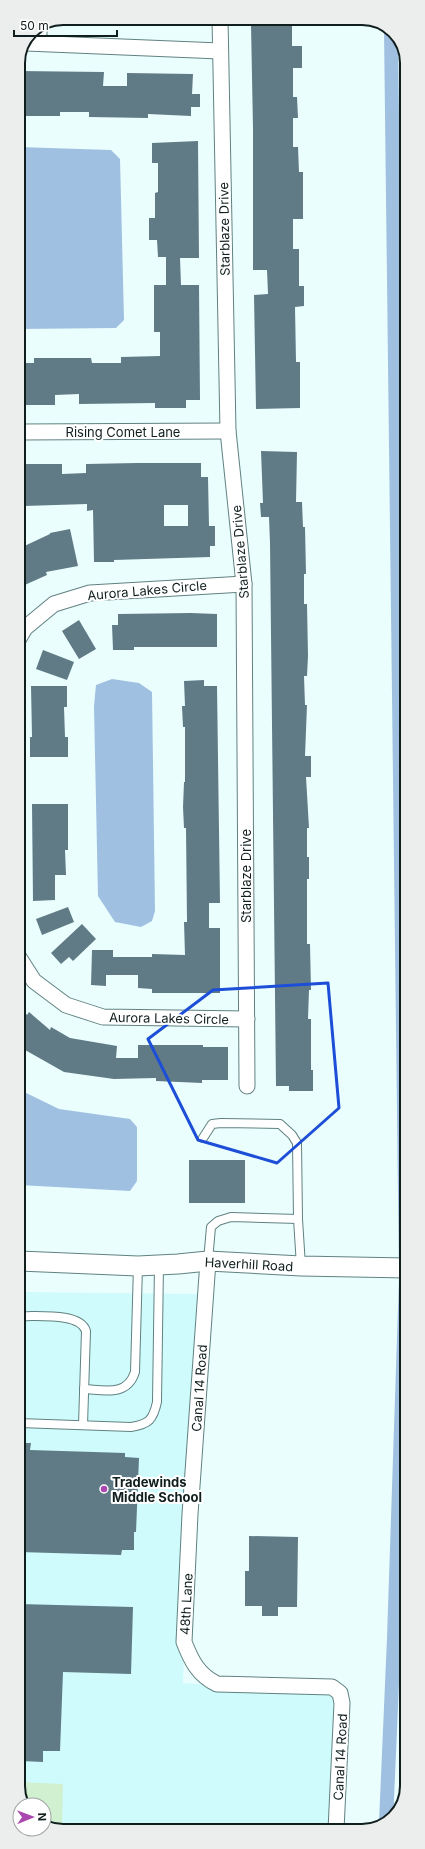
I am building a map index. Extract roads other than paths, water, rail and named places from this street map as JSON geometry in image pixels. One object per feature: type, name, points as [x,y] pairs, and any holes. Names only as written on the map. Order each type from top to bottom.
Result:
[{"type":"street","name":"Starblaze Drive","points":[[220,25],[228,431],[244,584],[247,1086]]},
{"type":"street","points":[[32,43],[220,51]]},
{"type":"street","name":"Rising Comet Lane","points":[[25,432],[228,431]]},
{"type":"street","name":"Aurora Lakes Circle","points":[[25,628],[54,604],[90,593],[244,584]]},
{"type":"street","name":"Aurora Lakes Circle","points":[[25,967],[34,981],[66,1005],[103,1017],[247,1019]]},
{"type":"street","name":"Haverhill Road","points":[[25,1261],[138,1266],[208,1261],[301,1266],[400,1268]]},
{"type":"street","name":"Canal 14 Road","points":[[190,1514],[208,1261]]},
{"type":"street","name":"48th Lane","points":[[190,1514],[184,1642],[190,1658],[199,1672],[207,1679],[217,1684],[332,1687]]},
{"type":"street","name":"Canal 14 Road","points":[[332,1687],[340,1694],[342,1703],[336,1824]]},
{"type":"lane","points":[[203,1138],[212,1124],[280,1124],[292,1135],[297,1143],[298,1219],[301,1266]]},
{"type":"lane","points":[[208,1261],[211,1227],[218,1221],[231,1217],[298,1219]]},
{"type":"lane","points":[[25,1423],[131,1427],[144,1425],[150,1420],[157,1402],[159,1265]]},
{"type":"lane","points":[[84,1389],[116,1390],[129,1385],[132,1380],[134,1372],[138,1266]]},
{"type":"lane","points":[[25,1316],[70,1318],[80,1322],[84,1327],[86,1331],[83,1425]]},
{"type":"waterway","points":[[391,39],[400,779]]},
{"type":"waterway","points":[[386,1815],[400,1458]]},
{"type":"place","name":"Tradewinds Middle School","points":[[104,1489]]}]
